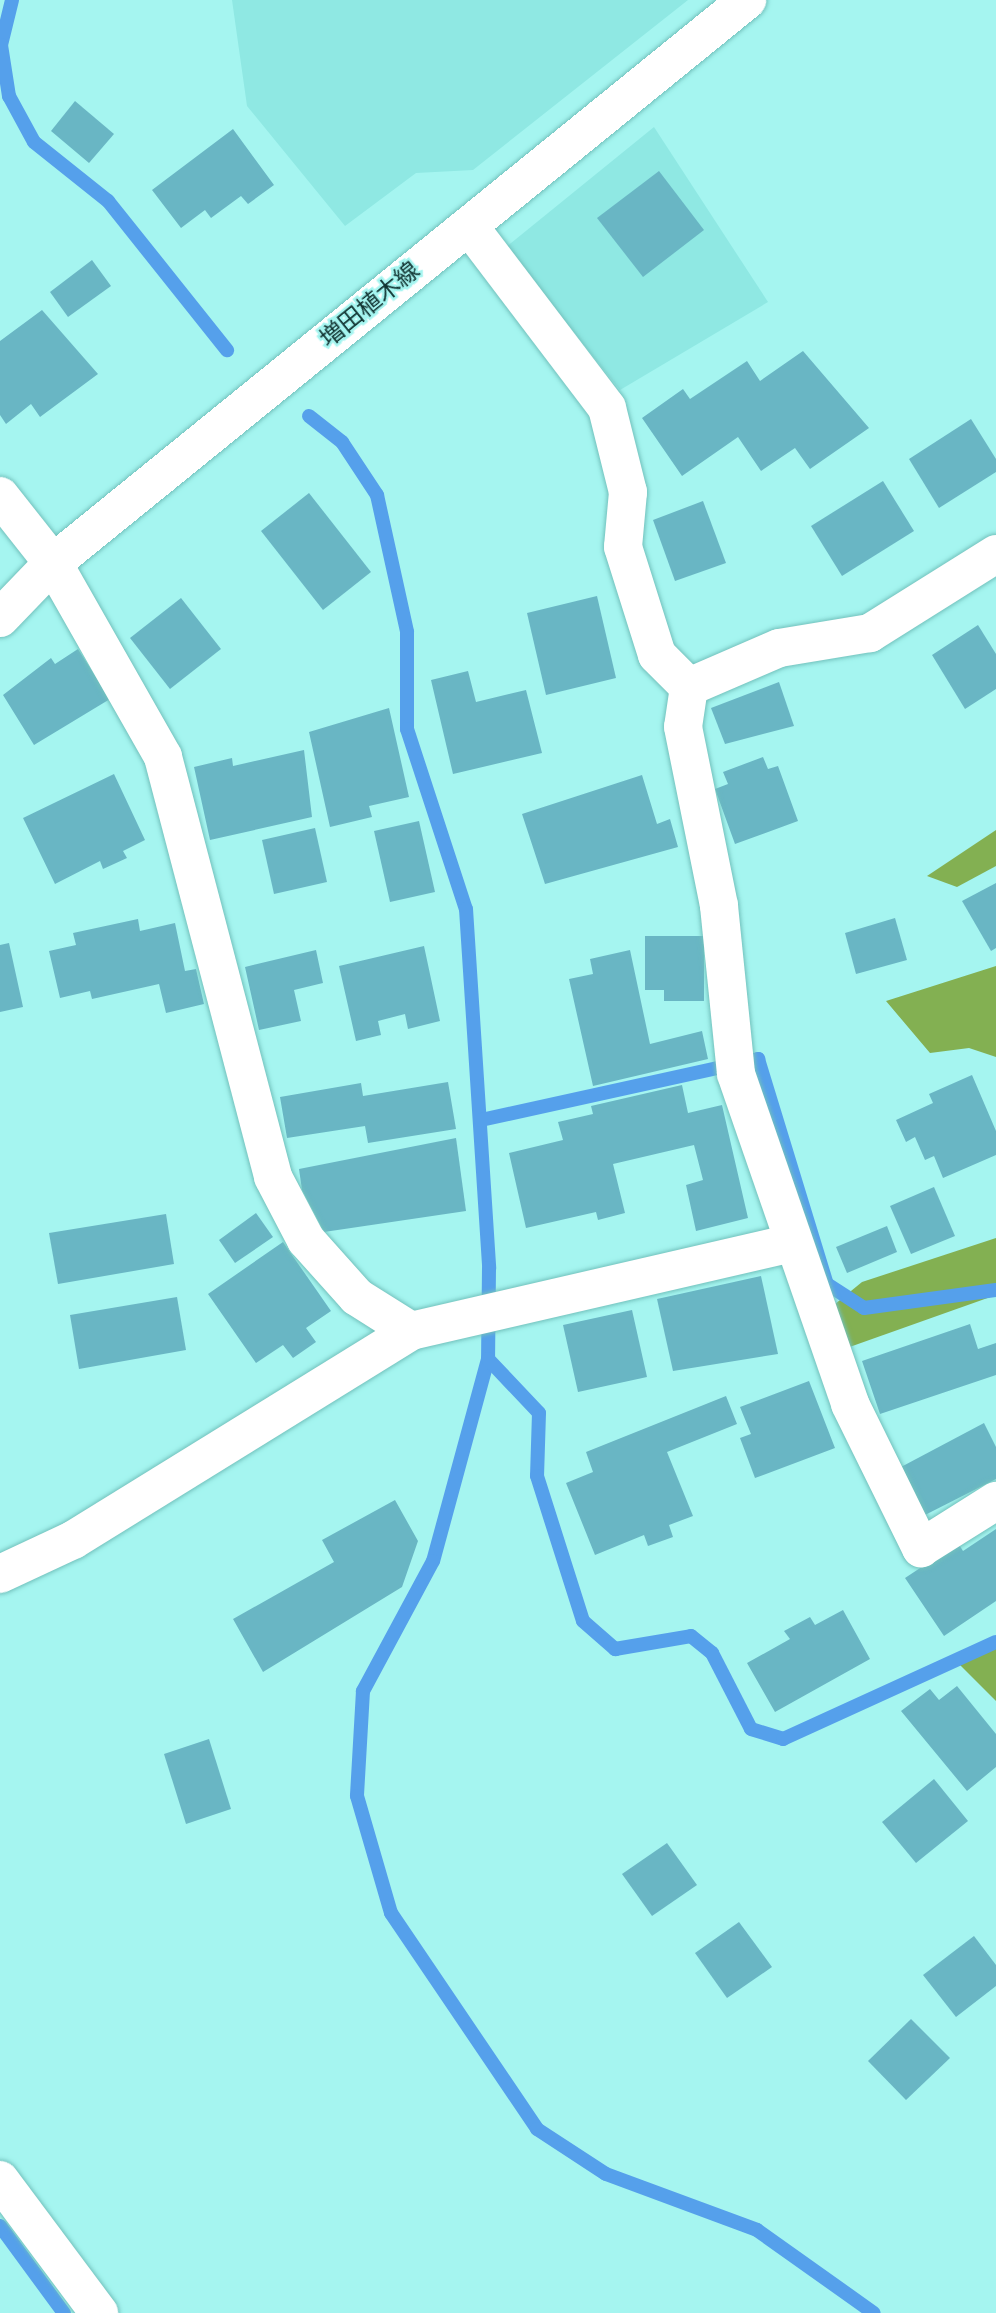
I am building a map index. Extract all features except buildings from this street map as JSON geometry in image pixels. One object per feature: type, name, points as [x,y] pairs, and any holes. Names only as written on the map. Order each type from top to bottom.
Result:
[{"type":"street","name":"増田植木線","points":[[0,618],[52,563],[747,0]]},
{"type":"street","points":[[469,226],[607,408],[628,492],[623,547],[657,654],[689,687]]},
{"type":"street","points":[[0,496],[52,563],[163,757],[273,1177],[306,1240],[357,1297],[411,1331]]},
{"type":"street","points":[[689,687],[779,648],[870,633],[996,554]]},
{"type":"street","points":[[689,687],[683,727],[719,906],[733,1062],[791,1244],[850,1404],[921,1548],[996,1501]]},
{"type":"street","points":[[0,1574],[73,1540],[411,1331],[791,1244]]},
{"type":"street","points":[[0,2180],[99,2313]]},
{"type":"shaded area","points":[[232,0],[688,0],[473,170],[416,173],[345,226],[247,106]]},
{"type":"shaded area","points":[[654,127],[768,302],[620,390],[506,247]]},
{"type":"green space","points":[[996,830],[996,866],[957,887],[927,876]]},
{"type":"green space","points":[[996,966],[996,1057],[969,1048],[930,1053],[886,1001]]},
{"type":"green space","points":[[996,1238],[996,1295],[844,1349],[829,1309],[862,1282]]},
{"type":"green space","points":[[996,1642],[996,1701],[956,1661]]},
{"type":"waterway","points":[[12,0],[1,45],[9,96],[34,142],[108,201],[227,350]]},
{"type":"waterway","points":[[309,416],[342,442],[377,495],[407,632],[407,729],[466,909],[489,1268],[488,1359],[433,1561],[363,1691],[357,1796],[391,1913],[537,2129],[606,2174],[757,2230],[874,2313]]},
{"type":"waterway","points":[[481,1120],[758,1059],[827,1284],[864,1308],[996,1290]]},
{"type":"waterway","points":[[488,1359],[539,1413],[537,1476],[583,1621],[615,1649],[691,1636],[712,1653],[751,1729],[783,1739],[996,1642]]},
{"type":"waterway","points":[[0,2226],[64,2313]]}]
